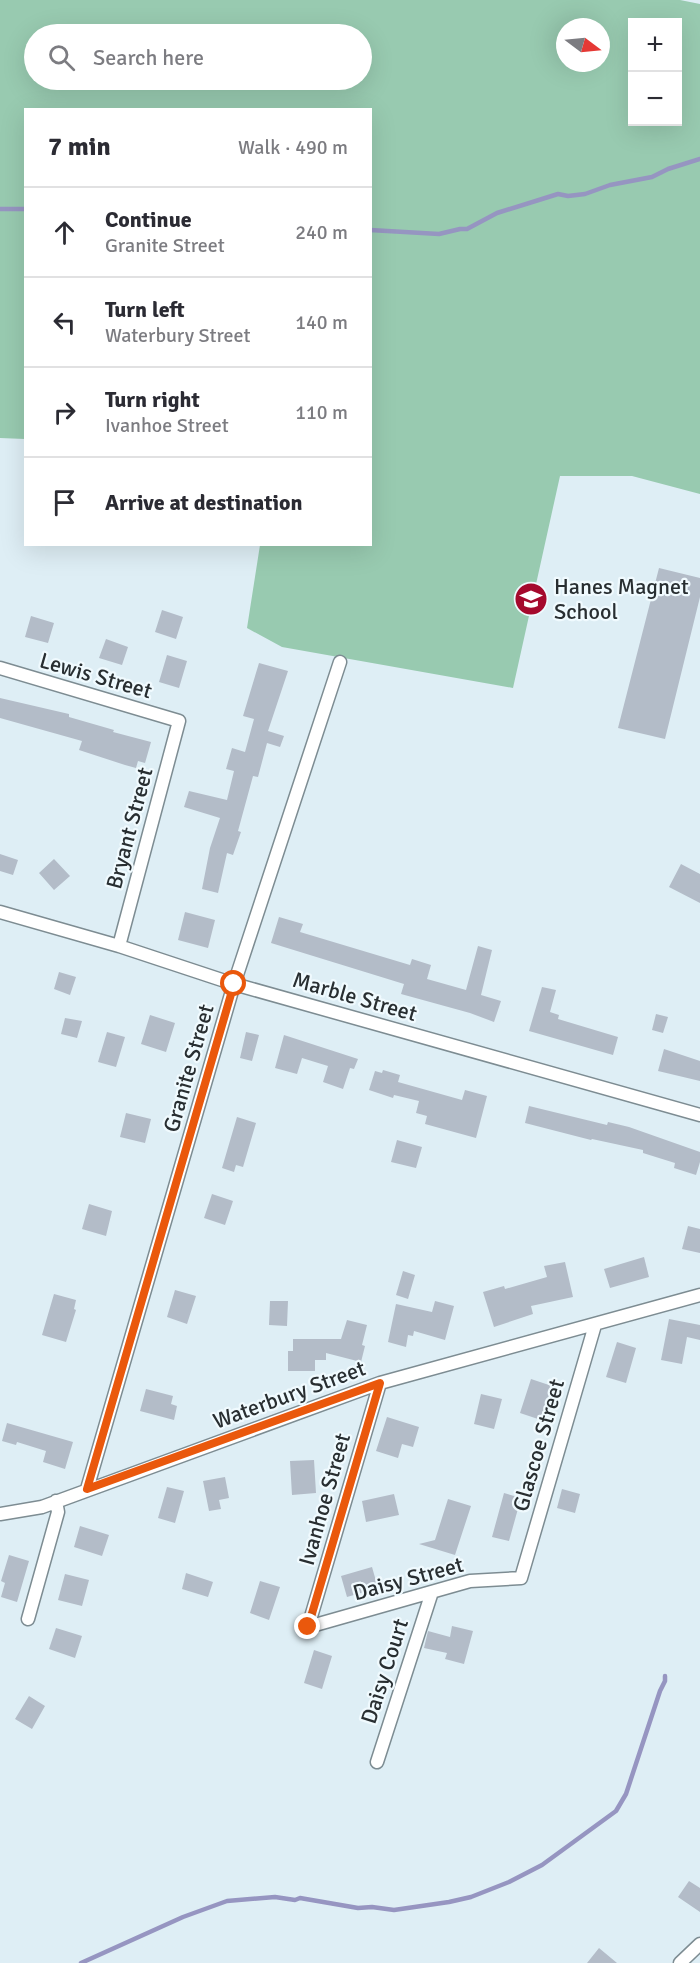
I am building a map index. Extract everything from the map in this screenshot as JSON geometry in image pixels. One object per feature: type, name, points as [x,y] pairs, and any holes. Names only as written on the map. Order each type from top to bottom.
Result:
[{"type":"street","name":"Granite Street","points":[[87,1489],[234,984],[340,662]]},
{"type":"street","name":"Lewis Street","points":[[0,668],[179,721]]},
{"type":"street","name":"Bryant Street","points":[[119,946],[179,721]]},
{"type":"street","name":"Marble Street","points":[[0,912],[119,946],[234,984],[700,1115]]},
{"type":"street","name":"Waterbury Street","points":[[0,1514],[42,1507],[380,1383],[700,1296]]},
{"type":"street","name":"Glascoe Street","points":[[521,1578],[595,1324]]},
{"type":"street","name":"Ivanhoe Street","points":[[308,1627],[380,1383]]},
{"type":"street","points":[[28,1619],[58,1512],[56,1501]]},
{"type":"street","name":"Daisy Street","points":[[308,1627],[470,1581],[521,1578]]},
{"type":"street","name":"Daisy Court","points":[[377,1762],[432,1592]]},
{"type":"street","points":[[680,1963],[700,1944]]},
{"type":"green space","points":[[0,0],[680,0],[700,4],[700,494],[632,476],[560,476],[513,688],[282,647],[247,628],[260,546],[372,546],[372,108],[24,108],[24,439],[0,438]]},
{"type":"building","points":[[659,568],[700,578],[700,597],[665,739],[618,728]]},
{"type":"building","points":[[162,610],[183,617],[176,639],[155,632]]},
{"type":"building","points":[[31,616],[54,623],[48,643],[25,637]]},
{"type":"building","points":[[106,639],[128,647],[122,665],[99,658]]},
{"type":"building","points":[[167,655],[187,661],[179,688],[159,682]]},
{"type":"building","points":[[259,663],[288,671],[268,731],[284,736],[280,747],[267,743],[258,777],[253,776],[238,831],[241,832],[233,855],[227,853],[218,893],[202,889],[210,848],[220,818],[184,807],[189,791],[227,800],[234,771],[226,769],[232,748],[245,752],[254,719],[243,716]]},
{"type":"building","points":[[0,698],[69,714],[69,717],[151,742],[145,763],[138,761],[136,768],[125,765],[79,750],[82,741],[0,718]]},
{"type":"building","points":[[0,854],[18,860],[13,875],[0,871]]},
{"type":"building","points":[[54,859],[70,876],[54,890],[39,873]]},
{"type":"building","points":[[681,864],[700,874],[700,903],[669,887]]},
{"type":"building","points":[[185,912],[215,920],[208,948],[178,940]]},
{"type":"building","points":[[279,917],[303,924],[300,932],[410,965],[412,959],[431,965],[427,979],[466,990],[478,946],[492,950],[481,995],[501,1001],[494,1022],[401,994],[404,984],[271,943]]},
{"type":"building","points":[[59,972],[76,977],[70,995],[54,989]]},
{"type":"building","points":[[542,987],[556,990],[550,1012],[559,1015],[558,1019],[618,1037],[613,1055],[529,1031]]},
{"type":"building","points":[[656,1014],[668,1017],[663,1033],[652,1030]]},
{"type":"building","points":[[150,1015],[175,1023],[166,1052],[141,1044]]},
{"type":"building","points":[[65,1018],[82,1021],[77,1038],[61,1034]]},
{"type":"building","points":[[107,1032],[125,1037],[116,1067],[98,1062]]},
{"type":"building","points":[[246,1032],[259,1035],[252,1061],[240,1058]]},
{"type":"building","points":[[284,1035],[358,1059],[354,1069],[350,1068],[343,1089],[323,1082],[328,1066],[302,1058],[297,1074],[275,1068]]},
{"type":"building","points":[[664,1049],[700,1061],[700,1081],[658,1071]]},
{"type":"building","points":[[383,1070],[400,1075],[398,1082],[462,1100],[465,1090],[487,1096],[476,1138],[425,1124],[427,1116],[416,1113],[419,1101],[394,1095],[393,1098],[369,1090],[375,1071],[382,1073]]},
{"type":"building","points":[[529,1106],[607,1125],[608,1122],[629,1127],[700,1152],[696,1175],[674,1168],[675,1163],[643,1153],[643,1150],[591,1140],[525,1123]]},
{"type":"building","points":[[126,1113],[151,1119],[145,1143],[120,1137]]},
{"type":"building","points":[[237,1117],[256,1123],[243,1167],[236,1165],[234,1172],[222,1168]]},
{"type":"building","points":[[397,1140],[422,1147],[416,1168],[391,1162]]},
{"type":"building","points":[[212,1194],[233,1201],[225,1225],[204,1218]]},
{"type":"building","points":[[89,1204],[112,1211],[106,1236],[82,1229]]},
{"type":"building","points":[[688,1226],[700,1229],[700,1253],[682,1249]]},
{"type":"building","points":[[644,1257],[649,1277],[610,1288],[604,1269]]},
{"type":"building","points":[[565,1262],[573,1297],[531,1306],[533,1314],[494,1327],[483,1292],[504,1286],[505,1289],[547,1277],[544,1266]]},
{"type":"building","points":[[403,1271],[415,1275],[408,1299],[396,1295]]},
{"type":"building","points":[[175,1290],[196,1296],[187,1324],[167,1317]]},
{"type":"building","points":[[54,1294],[76,1300],[74,1309],[76,1310],[66,1342],[42,1335]]},
{"type":"building","points":[[270,1301],[288,1301],[287,1326],[269,1325]]},
{"type":"building","points":[[435,1301],[454,1306],[445,1340],[414,1331],[413,1336],[408,1335],[406,1347],[388,1342],[396,1304],[432,1312]]},
{"type":"building","points":[[669,1319],[700,1325],[700,1340],[687,1337],[682,1364],[661,1360]]},
{"type":"building","points":[[347,1320],[367,1325],[361,1362],[326,1353],[326,1360],[315,1360],[315,1371],[288,1371],[288,1351],[293,1351],[293,1339],[341,1339]]},
{"type":"building","points":[[617,1342],[636,1348],[626,1383],[606,1377]]},
{"type":"building","points":[[531,1379],[552,1386],[541,1420],[520,1413]]},
{"type":"building","points":[[146,1389],[173,1396],[171,1404],[177,1406],[174,1420],[140,1411]]},
{"type":"building","points":[[481,1394],[502,1399],[494,1429],[474,1424]]},
{"type":"building","points":[[387,1417],[419,1427],[413,1447],[402,1444],[398,1458],[376,1451]]},
{"type":"building","points":[[7,1423],[73,1442],[65,1469],[43,1462],[46,1451],[17,1442],[16,1445],[2,1441]]},
{"type":"building","points":[[314,1460],[316,1493],[292,1495],[290,1461]]},
{"type":"building","points":[[225,1477],[229,1498],[219,1500],[221,1509],[209,1511],[203,1481]]},
{"type":"building","points":[[167,1487],[184,1491],[175,1523],[158,1518]]},
{"type":"building","points":[[562,1489],[580,1494],[575,1513],[557,1508]]},
{"type":"building","points":[[504,1493],[521,1498],[509,1541],[492,1537]]},
{"type":"building","points":[[394,1494],[399,1515],[366,1522],[362,1501]]},
{"type":"building","points":[[448,1499],[471,1506],[455,1555],[419,1544],[435,1540]]},
{"type":"building","points":[[80,1526],[109,1535],[102,1556],[74,1547]]},
{"type":"building","points":[[9,1555],[29,1561],[17,1602],[1,1597],[5,1583],[1,1581]]},
{"type":"building","points":[[372,1567],[378,1588],[347,1597],[341,1576]]},
{"type":"building","points":[[186,1573],[213,1582],[208,1597],[182,1589]]},
{"type":"building","points":[[65,1574],[89,1580],[82,1606],[58,1600]]},
{"type":"building","points":[[260,1581],[280,1587],[269,1620],[250,1613]]},
{"type":"building","points":[[452,1626],[473,1631],[464,1664],[445,1659],[447,1653],[424,1648],[428,1631],[450,1637]]},
{"type":"building","points":[[56,1628],[82,1636],[75,1658],[49,1649]]},
{"type":"building","points":[[314,1650],[332,1656],[322,1689],[304,1683]]},
{"type":"building","points":[[29,1696],[45,1706],[32,1729],[15,1719]]},
{"type":"building","points":[[689,1881],[700,1888],[700,1912],[678,1897]]},
{"type":"building","points":[[599,1948],[617,1963],[587,1963]]},
{"type":"waterway","points":[[372,230],[439,234],[467,229],[497,213],[558,194],[568,196],[585,194],[610,185],[652,177],[668,169],[700,159]]},
{"type":"waterway","points":[[0,209],[24,209]]},
{"type":"waterway","points":[[81,1963],[183,1917],[227,1901],[275,1897],[295,1900],[300,1898],[358,1908],[394,1910],[471,1897],[509,1882],[542,1865],[616,1811],[626,1794],[665,1676]]},
{"type":"place","name":"Hanes Magnet School","points":[[531,599]]},
{"type":"route","points":[[234,984],[87,1489],[380,1383],[308,1627]]}]
